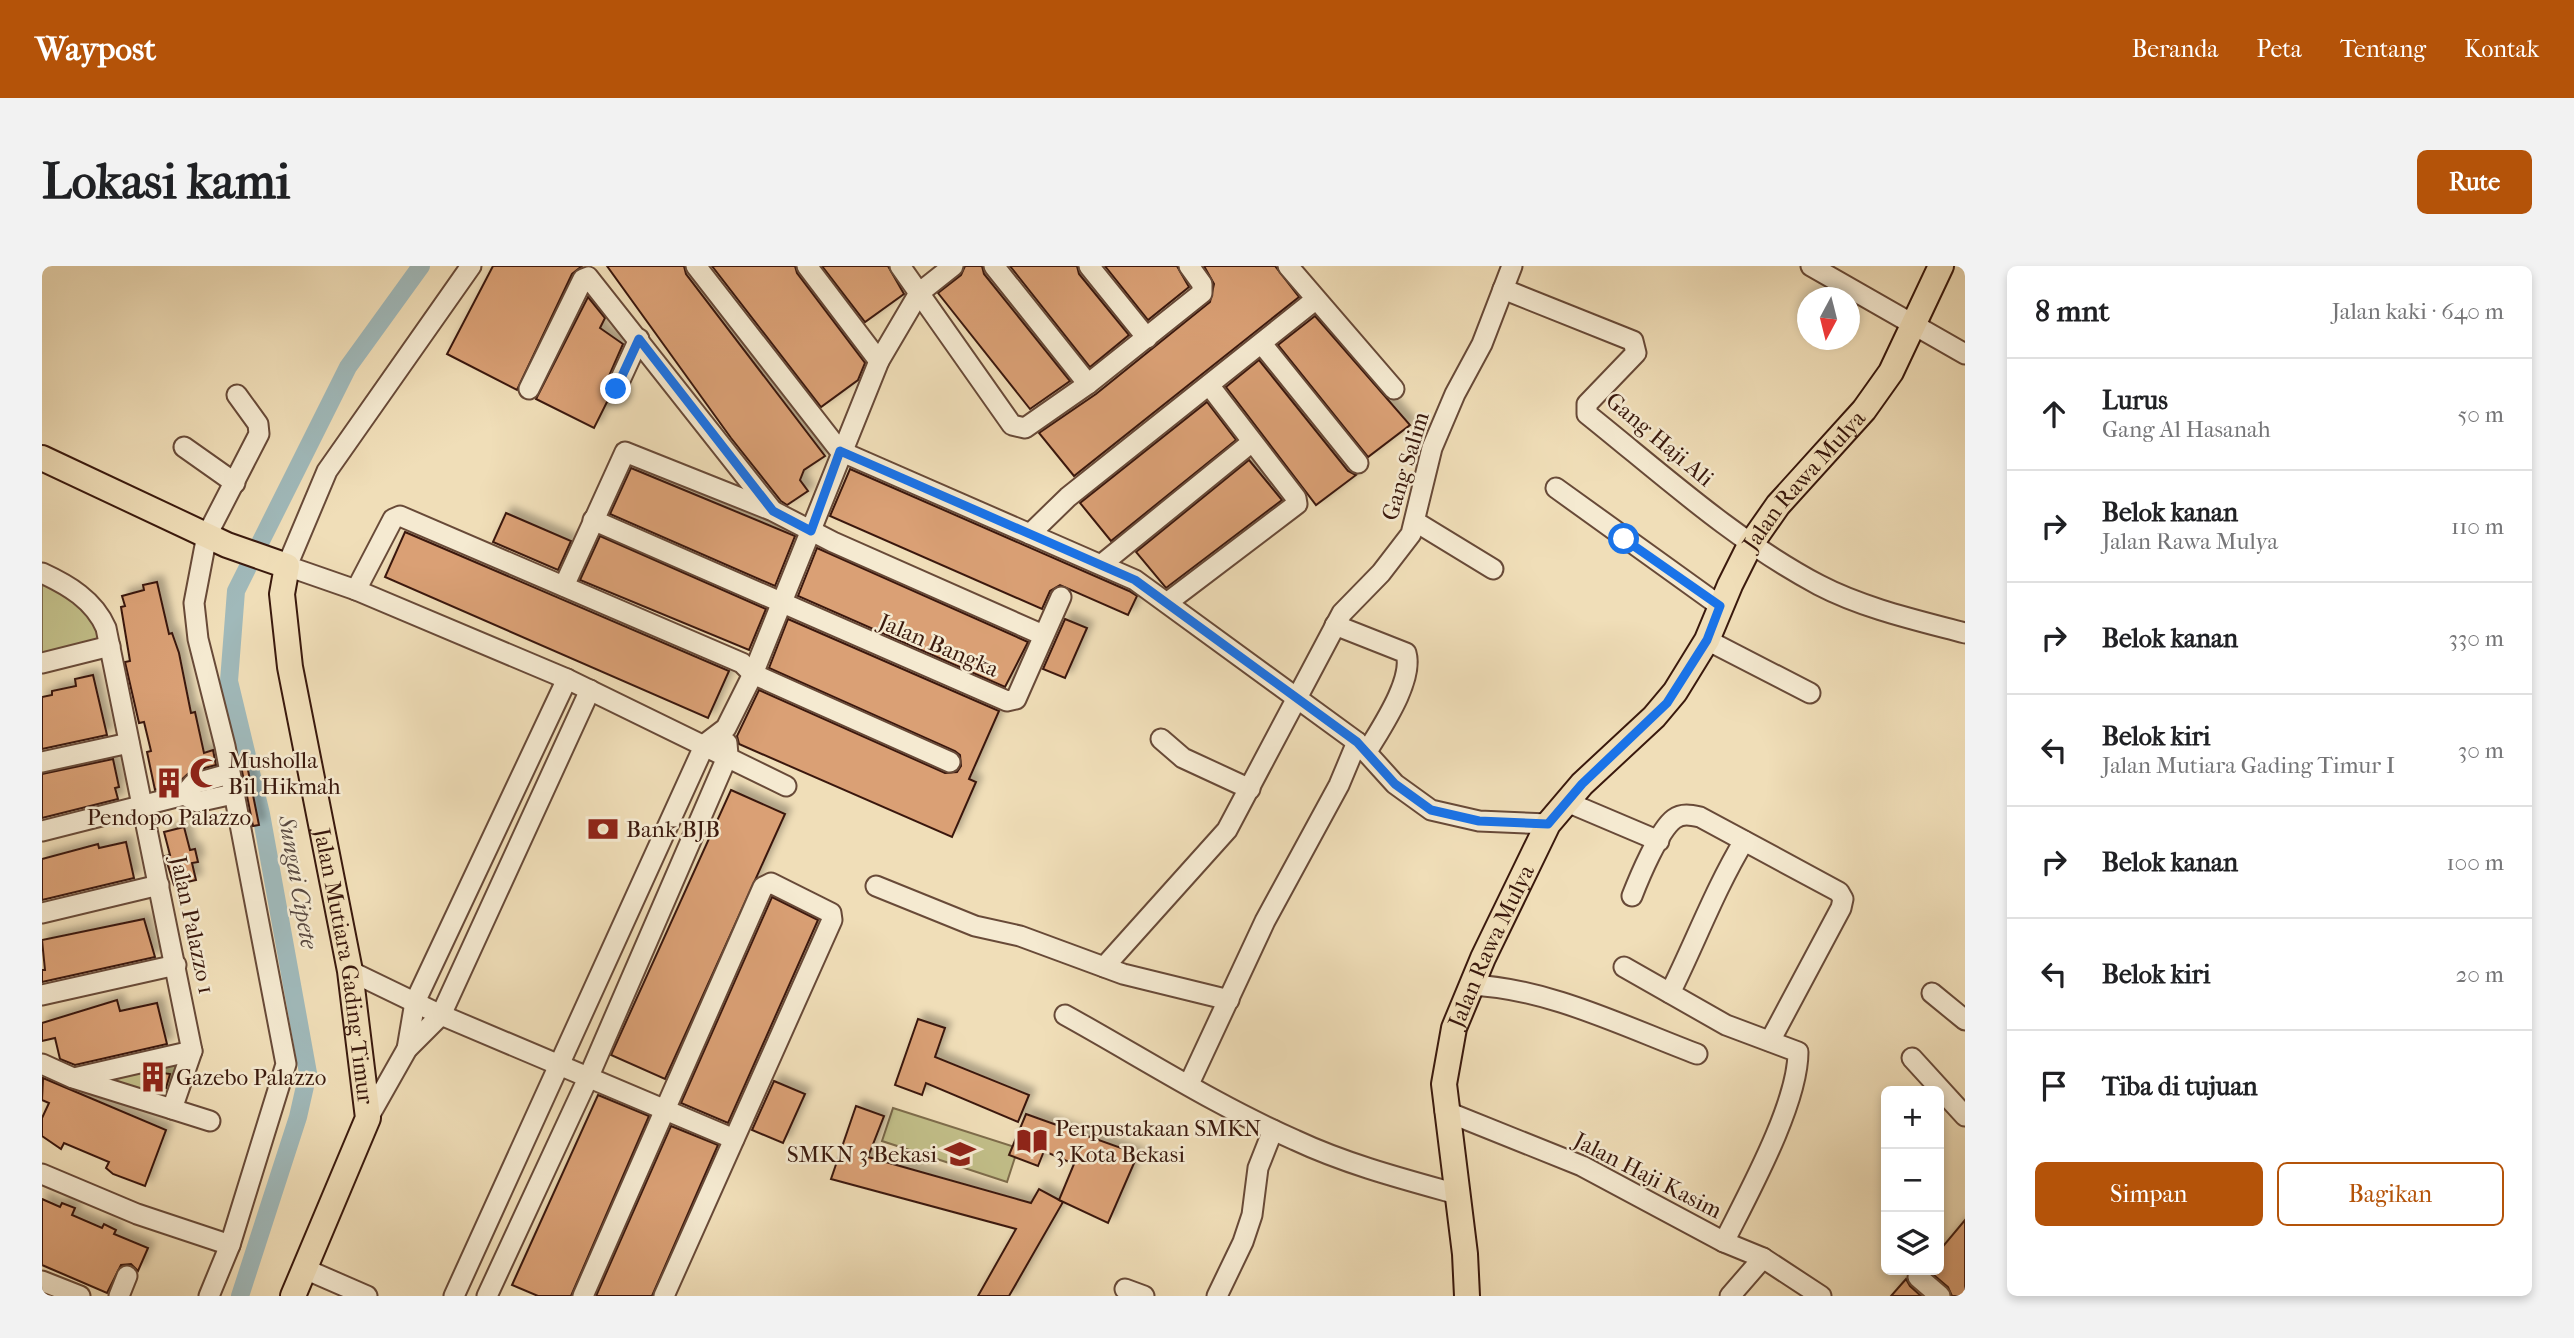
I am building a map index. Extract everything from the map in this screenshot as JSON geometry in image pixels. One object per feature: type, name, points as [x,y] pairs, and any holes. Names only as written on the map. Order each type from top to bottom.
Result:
[{"type":"main road","name":"Jalan Rawa Mulya","points":[[1467,1296],[1457,1194],[1445,1111],[1448,1052],[1470,985],[1548,824],[1667,703],[1707,640],[1720,606],[1751,545],[1779,505],[1864,410],[1891,372],[1941,266]]},
{"type":"main road","points":[[42,458],[217,540],[280,565]]},
{"type":"main road","name":"Jalan Mutiara Gading Timur","points":[[280,565],[290,667],[350,971],[368,1118],[293,1296]]},
{"type":"street","points":[[471,266],[327,471],[280,565],[356,590],[567,679],[728,755],[786,786]]},
{"type":"street","points":[[696,266],[840,451],[1102,564],[1168,602],[1296,700],[1362,746],[1395,784],[1431,810],[1479,821],[1548,824]]},
{"type":"street","points":[[807,266],[878,361]]},
{"type":"street","points":[[900,266],[1012,425],[1026,428],[1088,384],[1202,293],[1202,284],[1189,266]]},
{"type":"street","points":[[454,1296],[705,744],[726,728],[753,674],[878,361],[919,293],[953,266]]},
{"type":"street","points":[[995,266],[1088,384]]},
{"type":"street","points":[[1089,266],[1147,338]]},
{"type":"street","points":[[1288,266],[1394,389]]},
{"type":"street","name":"Gang Salim","points":[[1104,967],[1227,830],[1335,625],[1351,601],[1398,552],[1416,522],[1432,448],[1455,394],[1482,344],[1512,266]]},
{"type":"street","points":[[1811,266],[1965,354]]},
{"type":"street","points":[[529,389],[583,279],[593,280],[773,511]]},
{"type":"street","name":"Gang Haji Ali","points":[[1503,289],[1633,341],[1636,353],[1587,404],[1587,414],[1751,545]]},
{"type":"street","points":[[1030,534],[1068,497],[1315,300]]},
{"type":"street","points":[[616,389],[639,339]]},
{"type":"street","points":[[1262,344],[1358,463]]},
{"type":"street","points":[[1168,602],[1297,504],[1296,498],[1209,385]]},
{"type":"street","points":[[209,1296],[230,1245],[286,1064],[229,774],[198,639],[194,603],[235,483],[259,434],[258,424],[237,396]]},
{"type":"street","points":[[1102,564],[1252,442]]},
{"type":"street","points":[[184,447],[235,483]]},
{"type":"street","points":[[564,586],[625,452],[773,511],[811,531],[1044,635]]},
{"type":"street","points":[[1556,488],[1720,606]]},
{"type":"street","points":[[356,590],[393,519],[400,516],[742,663],[753,674],[950,762]]},
{"type":"street","points":[[593,520],[780,603]]},
{"type":"street","points":[[1416,522],[1493,569]]},
{"type":"street","points":[[1751,545],[1821,586],[1899,616],[1965,633]]},
{"type":"street","name":"Jalan Palazzo 1","points":[[42,573],[62,583],[93,607],[101,616],[110,646],[192,1051],[172,1109]]},
{"type":"street","name":"Jalan Bangka","points":[[780,603],[1007,701],[1016,699],[1061,597]]},
{"type":"street","points":[[1189,1084],[1265,921],[1339,785],[1362,746],[1391,712],[1403,684],[1408,657],[1406,653],[1335,625]]},
{"type":"street","points":[[1707,640],[1810,693]]},
{"type":"street","points":[[42,663],[110,646]]},
{"type":"street","name":"Jalan Mutiara Gading Timur","points":[[407,1049],[415,1002],[567,679]]},
{"type":"street","name":"Jalan Mutiara Gading Timur","points":[[368,1118],[407,1049],[441,1015],[590,690]]},
{"type":"street","points":[[488,1296],[589,1076],[728,755],[726,728]]},
{"type":"street","points":[[1161,739],[1183,758],[1250,789]]},
{"type":"street","points":[[42,762],[129,743]]},
{"type":"street","points":[[184,795],[193,783],[229,774]]},
{"type":"street","points":[[42,831],[184,795],[197,802],[233,794]]},
{"type":"street","points":[[1567,802],[1659,841]]},
{"type":"street","points":[[1632,896],[1659,841],[1673,820],[1686,814],[1700,817],[1839,892],[1843,900],[1770,1041]]},
{"type":"street","points":[[1670,993],[1698,938],[1723,876],[1744,841]]},
{"type":"street","points":[[583,1296],[762,887],[771,883],[831,913],[832,920],[664,1296]]},
{"type":"street","points":[[42,913],[159,885]]},
{"type":"street","points":[[876,886],[975,926],[1020,936],[1123,974],[1229,1000]]},
{"type":"street","points":[[42,995],[176,965]]},
{"type":"street","points":[[1624,967],[1726,1026],[1798,1052],[1795,1074],[1772,1143],[1724,1242]]},
{"type":"street","points":[[350,971],[441,1015],[734,1139]]},
{"type":"street","points":[[1470,985],[1501,986],[1562,1004],[1697,1054]]},
{"type":"street","points":[[1932,993],[1965,1020]]},
{"type":"street","points":[[1065,1015],[1273,1130],[1332,1156],[1457,1194]]},
{"type":"street","points":[[73,1078],[192,1051]]},
{"type":"street","points":[[1912,1058],[1965,1116]]},
{"type":"street","points":[[42,1064],[73,1078],[210,1121]]},
{"type":"street","name":"Jalan Haji Kasim","points":[[1445,1111],[1582,1166],[1724,1242],[1763,1258],[1821,1296]]},
{"type":"street","points":[[1217,1296],[1243,1242],[1252,1215],[1258,1168],[1273,1130]]},
{"type":"street","points":[[42,1174],[137,1214],[230,1245]]},
{"type":"street","points":[[1730,1296],[1763,1258]]},
{"type":"street","points":[[305,1269],[367,1296]]},
{"type":"street","points":[[119,1296],[127,1276]]},
{"type":"street","points":[[1918,1277],[1940,1296]]},
{"type":"street","points":[[42,1281],[80,1296]]},
{"type":"street","points":[[1125,1289],[1144,1296]]},
{"type":"shaded area","points":[[45,580],[84,598],[102,641],[42,656],[42,587]]},
{"type":"shaded area","points":[[183,1060],[169,1099],[104,1077]]},
{"type":"shaded area","points":[[893,1108],[1018,1148],[1007,1182],[882,1141]]},
{"type":"building","points":[[493,266],[582,266],[572,274],[517,390],[447,354]]},
{"type":"building","points":[[607,266],[684,266],[686,274],[825,456],[804,470],[800,480],[808,491],[787,505],[781,501],[731,438]]},
{"type":"building","points":[[712,266],[795,266],[797,273],[865,363],[858,380],[821,407]]},
{"type":"building","points":[[822,266],[888,266],[904,294],[865,322]]},
{"type":"building","points":[[965,266],[982,266],[984,274],[1070,381],[1030,409],[938,293],[961,275]]},
{"type":"building","points":[[1010,266],[1077,266],[1079,274],[1129,335],[1090,367]]},
{"type":"building","points":[[1105,266],[1177,266],[1189,287],[1148,320]]},
{"type":"building","points":[[1204,266],[1275,266],[1299,297],[1074,476],[1039,433],[1096,394],[1210,302],[1214,284]]},
{"type":"building","points":[[588,297],[605,318],[600,328],[623,344],[605,385],[609,398],[594,428],[536,399]]},
{"type":"building","points":[[1315,316],[1410,425],[1368,457],[1278,345]]},
{"type":"building","points":[[1259,360],[1348,471],[1356,475],[1316,505],[1226,387]]},
{"type":"building","points":[[1207,402],[1236,440],[1111,541],[1080,503]]},
{"type":"building","points":[[1249,460],[1282,500],[1166,588],[1136,552]]},
{"type":"building","points":[[631,468],[795,536],[775,586],[610,514]]},
{"type":"building","points":[[850,469],[1129,591],[1137,596],[1128,615],[1060,585],[1050,591],[1042,609],[830,516]]},
{"type":"building","points":[[506,513],[571,541],[558,570],[493,542]]},
{"type":"building","points":[[405,532],[729,671],[708,718],[385,577]]},
{"type":"building","points":[[600,536],[766,609],[749,650],[580,580]]},
{"type":"building","points":[[817,548],[1028,642],[1005,687],[798,596]]},
{"type":"building","points":[[157,582],[169,634],[172,633],[179,653],[191,713],[195,712],[204,753],[213,750],[216,765],[190,772],[177,784],[155,790],[147,752],[151,751],[144,722],[139,723],[125,662],[130,661],[121,607],[125,606],[122,596],[144,590],[143,585]]},
{"type":"building","points":[[788,619],[999,711],[969,779],[976,782],[952,837],[739,744],[737,736],[759,690],[945,773],[957,772],[961,766],[960,755],[955,751],[769,668]]},
{"type":"building","points":[[1065,619],[1087,628],[1065,678],[1043,669]]},
{"type":"building","points":[[93,675],[107,735],[42,749],[42,697],[52,695],[52,691],[76,686],[75,679]]},
{"type":"building","points":[[113,759],[119,787],[115,788],[118,799],[42,818],[42,774]]},
{"type":"building","points":[[247,765],[259,825],[253,826],[241,766]]},
{"type":"building","points":[[731,790],[785,814],[665,1079],[611,1055]]},
{"type":"building","points":[[184,827],[190,850],[195,849],[198,862],[192,863],[196,880],[174,885],[165,856],[170,855],[164,832]]},
{"type":"building","points":[[126,842],[134,878],[42,900],[42,859],[98,844],[99,848]]},
{"type":"building","points":[[772,897],[818,920],[728,1123],[681,1103]]},
{"type":"building","points":[[144,919],[155,957],[42,982],[42,970],[45,970],[42,940]]},
{"type":"building","points":[[117,1000],[120,1011],[157,1003],[167,1044],[75,1065],[60,1059],[55,1038],[42,1041],[42,1023]]},
{"type":"building","points":[[918,1019],[945,1028],[935,1057],[1029,1095],[1018,1122],[926,1083],[922,1095],[895,1085]]},
{"type":"building","points":[[147,1074],[170,1074],[166,1088],[145,1082]]},
{"type":"building","points":[[43,1078],[166,1130],[145,1186],[113,1174],[106,1168],[109,1162],[64,1143],[61,1149],[42,1136],[42,1118],[49,1103],[42,1100]]},
{"type":"building","points":[[774,1081],[805,1094],[783,1143],[752,1130]]},
{"type":"building","points":[[598,1095],[649,1116],[571,1296],[538,1296],[512,1285]]},
{"type":"building","points":[[856,1106],[884,1116],[868,1157],[1031,1203],[1039,1189],[1063,1202],[1009,1296],[978,1296],[1016,1229],[831,1179]]},
{"type":"building","points":[[1026,1114],[1138,1154],[1108,1223],[1059,1200],[1074,1164],[1044,1151],[1038,1166],[1009,1155]]},
{"type":"building","points":[[671,1126],[718,1145],[652,1296],[596,1296]]},
{"type":"building","points":[[42,1199],[60,1207],[62,1203],[75,1208],[72,1215],[102,1228],[104,1224],[116,1230],[114,1234],[148,1248],[138,1271],[131,1264],[121,1265],[107,1293],[42,1265]]},
{"type":"building","points":[[1965,1220],[1965,1296],[1952,1296],[1948,1287],[1934,1275],[1944,1275],[1944,1245]]},
{"type":"building","points":[[1906,1279],[1921,1296],[1891,1296]]},
{"type":"waterway","name":"Sungai Cipete","points":[[240,1296],[298,1117],[308,1073],[261,814],[229,681],[236,591],[348,367],[421,266]]},
{"type":"place","name":"Musholla Bil Hikmah","points":[[205,773]]},
{"type":"place","name":"Pendopo Palazzo","points":[[169,783]]},
{"type":"place","name":"Bank BJB","points":[[603,829]]},
{"type":"place","name":"Gazebo Palazzo","points":[[153,1077]]},
{"type":"place","name":"Perpustakaan SMKN 3 Kota Bekasi","points":[[1032,1141]]},
{"type":"place","name":"SMKN 3 Bekasi","points":[[960,1154]]},
{"type":"route","points":[[616,389],[639,339],[773,511],[811,531],[840,451],[1135,580],[1368,750],[1395,784],[1431,810],[1479,821],[1548,824],[1582,784],[1667,703],[1707,640],[1720,606],[1624,539]]}]
